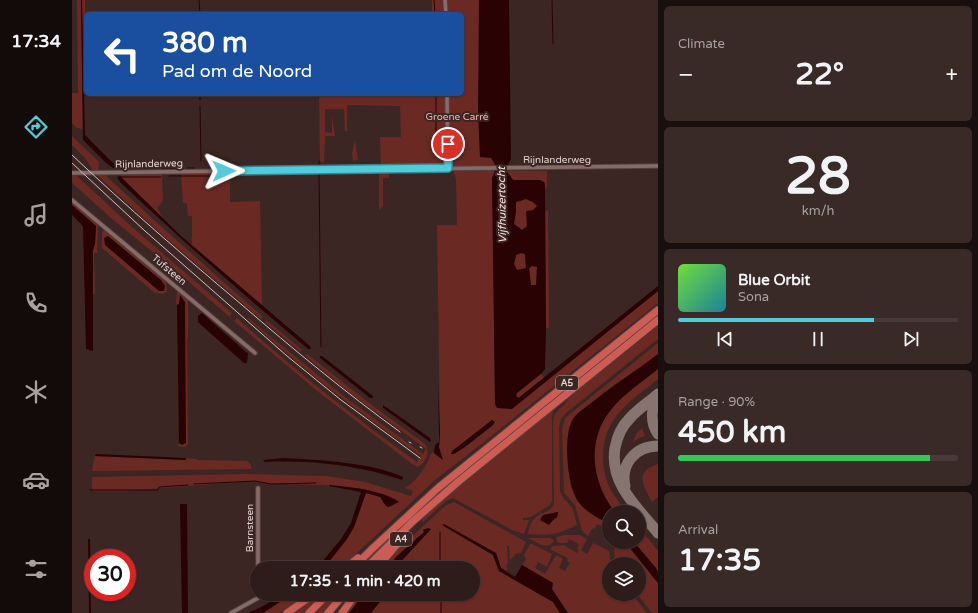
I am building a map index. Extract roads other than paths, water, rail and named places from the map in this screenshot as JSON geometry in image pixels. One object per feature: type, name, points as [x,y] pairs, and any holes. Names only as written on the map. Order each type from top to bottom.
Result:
[{"type":"highway","name":"A5","points":[[360,561],[420,503],[452,475],[658,310]]},
{"type":"highway","name":"A5","points":[[373,561],[401,532],[459,480],[658,320]]},
{"type":"highway","name":"A4","points":[[382,561],[425,511]]},
{"type":"highway","name":"A5","points":[[356,561],[372,549]]},
{"type":"highway","points":[[287,613],[304,601]]},
{"type":"highway","points":[[309,613],[321,601]]},
{"type":"highway","points":[[328,613],[338,601]]},
{"type":"highway","points":[[342,613],[351,601]]},
{"type":"street","points":[[446,0],[446,12]]},
{"type":"street","points":[[447,96],[448,168]]},
{"type":"street","name":"Rijnlanderweg","points":[[72,173],[658,166]]},
{"type":"street","name":"Tufsteen","points":[[72,200],[255,353]]},
{"type":"street","name":"Barnsteen","points":[[258,488],[258,561]]},
{"type":"street","points":[[231,613],[253,601]]},
{"type":"water","points":[[81,0],[85,135],[115,165],[115,168],[105,162],[83,140]]},
{"type":"water","name":"Vijfhuizertocht","points":[[479,0],[509,0],[511,159],[507,166],[507,172],[513,180],[540,180],[545,184],[545,369],[517,393],[516,396],[519,398],[658,286],[658,291],[512,409],[497,408],[495,404],[492,178],[495,168],[491,158],[480,157],[478,114]],"holes":[[[526,199],[533,202],[537,206],[533,210],[526,211],[527,227],[522,230],[514,224],[516,202]],[[521,253],[525,254],[526,268],[517,270],[514,264],[516,255]],[[532,266],[537,267],[536,285],[531,285],[529,268]]]},
{"type":"water","points":[[120,176],[181,236],[310,346],[311,349],[308,349],[189,246],[120,182],[117,177]]},
{"type":"water","points":[[72,205],[96,226],[95,244],[93,250],[93,351],[86,349],[83,227],[72,215]]},
{"type":"water","points":[[108,236],[161,280],[165,286],[164,291],[159,291],[105,245],[104,238]]},
{"type":"water","points":[[180,295],[185,302],[186,443],[182,445],[179,443],[177,305],[179,304]]},
{"type":"water","points":[[202,313],[248,353],[247,363],[244,363],[198,322],[198,316]]},
{"type":"water","points":[[658,354],[658,369],[615,405],[602,423],[597,436],[595,462],[597,476],[601,489],[610,505],[602,505],[602,520],[582,507],[576,498],[570,481],[568,469],[567,444],[568,433],[575,416]]},
{"type":"water","points":[[320,356],[322,356],[373,396],[373,398],[370,398],[320,358]]},
{"type":"water","points":[[438,381],[440,433],[439,447],[443,460],[434,453],[435,445],[439,442]]},
{"type":"water","points":[[383,405],[430,438],[431,441],[430,442],[383,408]]},
{"type":"water","points":[[492,420],[495,422],[493,425],[465,447],[454,454],[451,454],[452,451]]},
{"type":"water","points":[[96,454],[186,458],[186,460],[95,456]]},
{"type":"water","points":[[283,458],[360,465],[390,472],[403,478],[402,480],[351,467],[300,462],[265,462],[263,460]]},
{"type":"water","points":[[329,486],[356,488],[375,492],[399,502],[388,507],[380,497],[366,493],[354,527],[347,539],[330,561],[323,561],[341,539],[351,523],[361,492]]},
{"type":"water","points":[[180,504],[187,504],[188,613],[182,613]]},
{"type":"water","points":[[558,512],[557,517],[549,525],[540,520],[543,515]]},
{"type":"water","points":[[444,524],[496,553],[501,568],[515,577],[522,565],[553,583],[552,589],[568,613],[560,613],[553,602],[499,571],[493,555],[442,525]]},
{"type":"water","points":[[428,528],[431,529],[401,561],[393,561],[424,532],[423,530]]},
{"type":"water","points":[[88,539],[90,539],[90,549],[88,549]]},
{"type":"water","points":[[631,549],[640,549],[656,568],[658,572],[658,583],[646,568],[646,557],[637,557]]},
{"type":"water","points":[[89,601],[91,601],[91,613],[89,613]]},
{"type":"water","points":[[271,601],[281,601],[263,613],[248,613]]},
{"type":"water","points":[[358,601],[380,601],[371,613],[349,613]]},
{"type":"waterway","points":[[199,0],[200,12]]},
{"type":"waterway","points":[[434,0],[435,12]]},
{"type":"waterway","points":[[552,0],[553,44]]},
{"type":"waterway","points":[[436,96],[436,142]]},
{"type":"waterway","points":[[200,106],[201,161]]},
{"type":"waterway","points":[[319,161],[319,166]]},
{"type":"waterway","points":[[131,168],[140,168]]},
{"type":"waterway","points":[[144,168],[153,168]]},
{"type":"waterway","points":[[163,168],[180,168]]},
{"type":"waterway","points":[[187,168],[194,168]]},
{"type":"waterway","points":[[319,173],[321,347]]},
{"type":"waterway","points":[[320,174],[370,173]]},
{"type":"waterway","points":[[377,173],[406,173]]},
{"type":"waterway","points":[[169,176],[224,176]]},
{"type":"waterway","points":[[121,177],[161,177]]},
{"type":"waterway","points":[[194,484],[255,481],[271,484],[316,483]]},
{"type":"waterway","points":[[90,490],[158,490],[159,487],[188,485]]},
{"type":"waterway","points":[[440,532],[440,561]]},
{"type":"waterway","points":[[441,601],[441,613]]},
{"type":"railway","points":[[72,155],[156,231],[280,338],[339,386],[400,432]]},
{"type":"railway","points":[[72,163],[145,231],[287,356],[341,400],[420,458]]},
{"type":"park label","name":"Groene Carré","points":[[457,117]]}]
